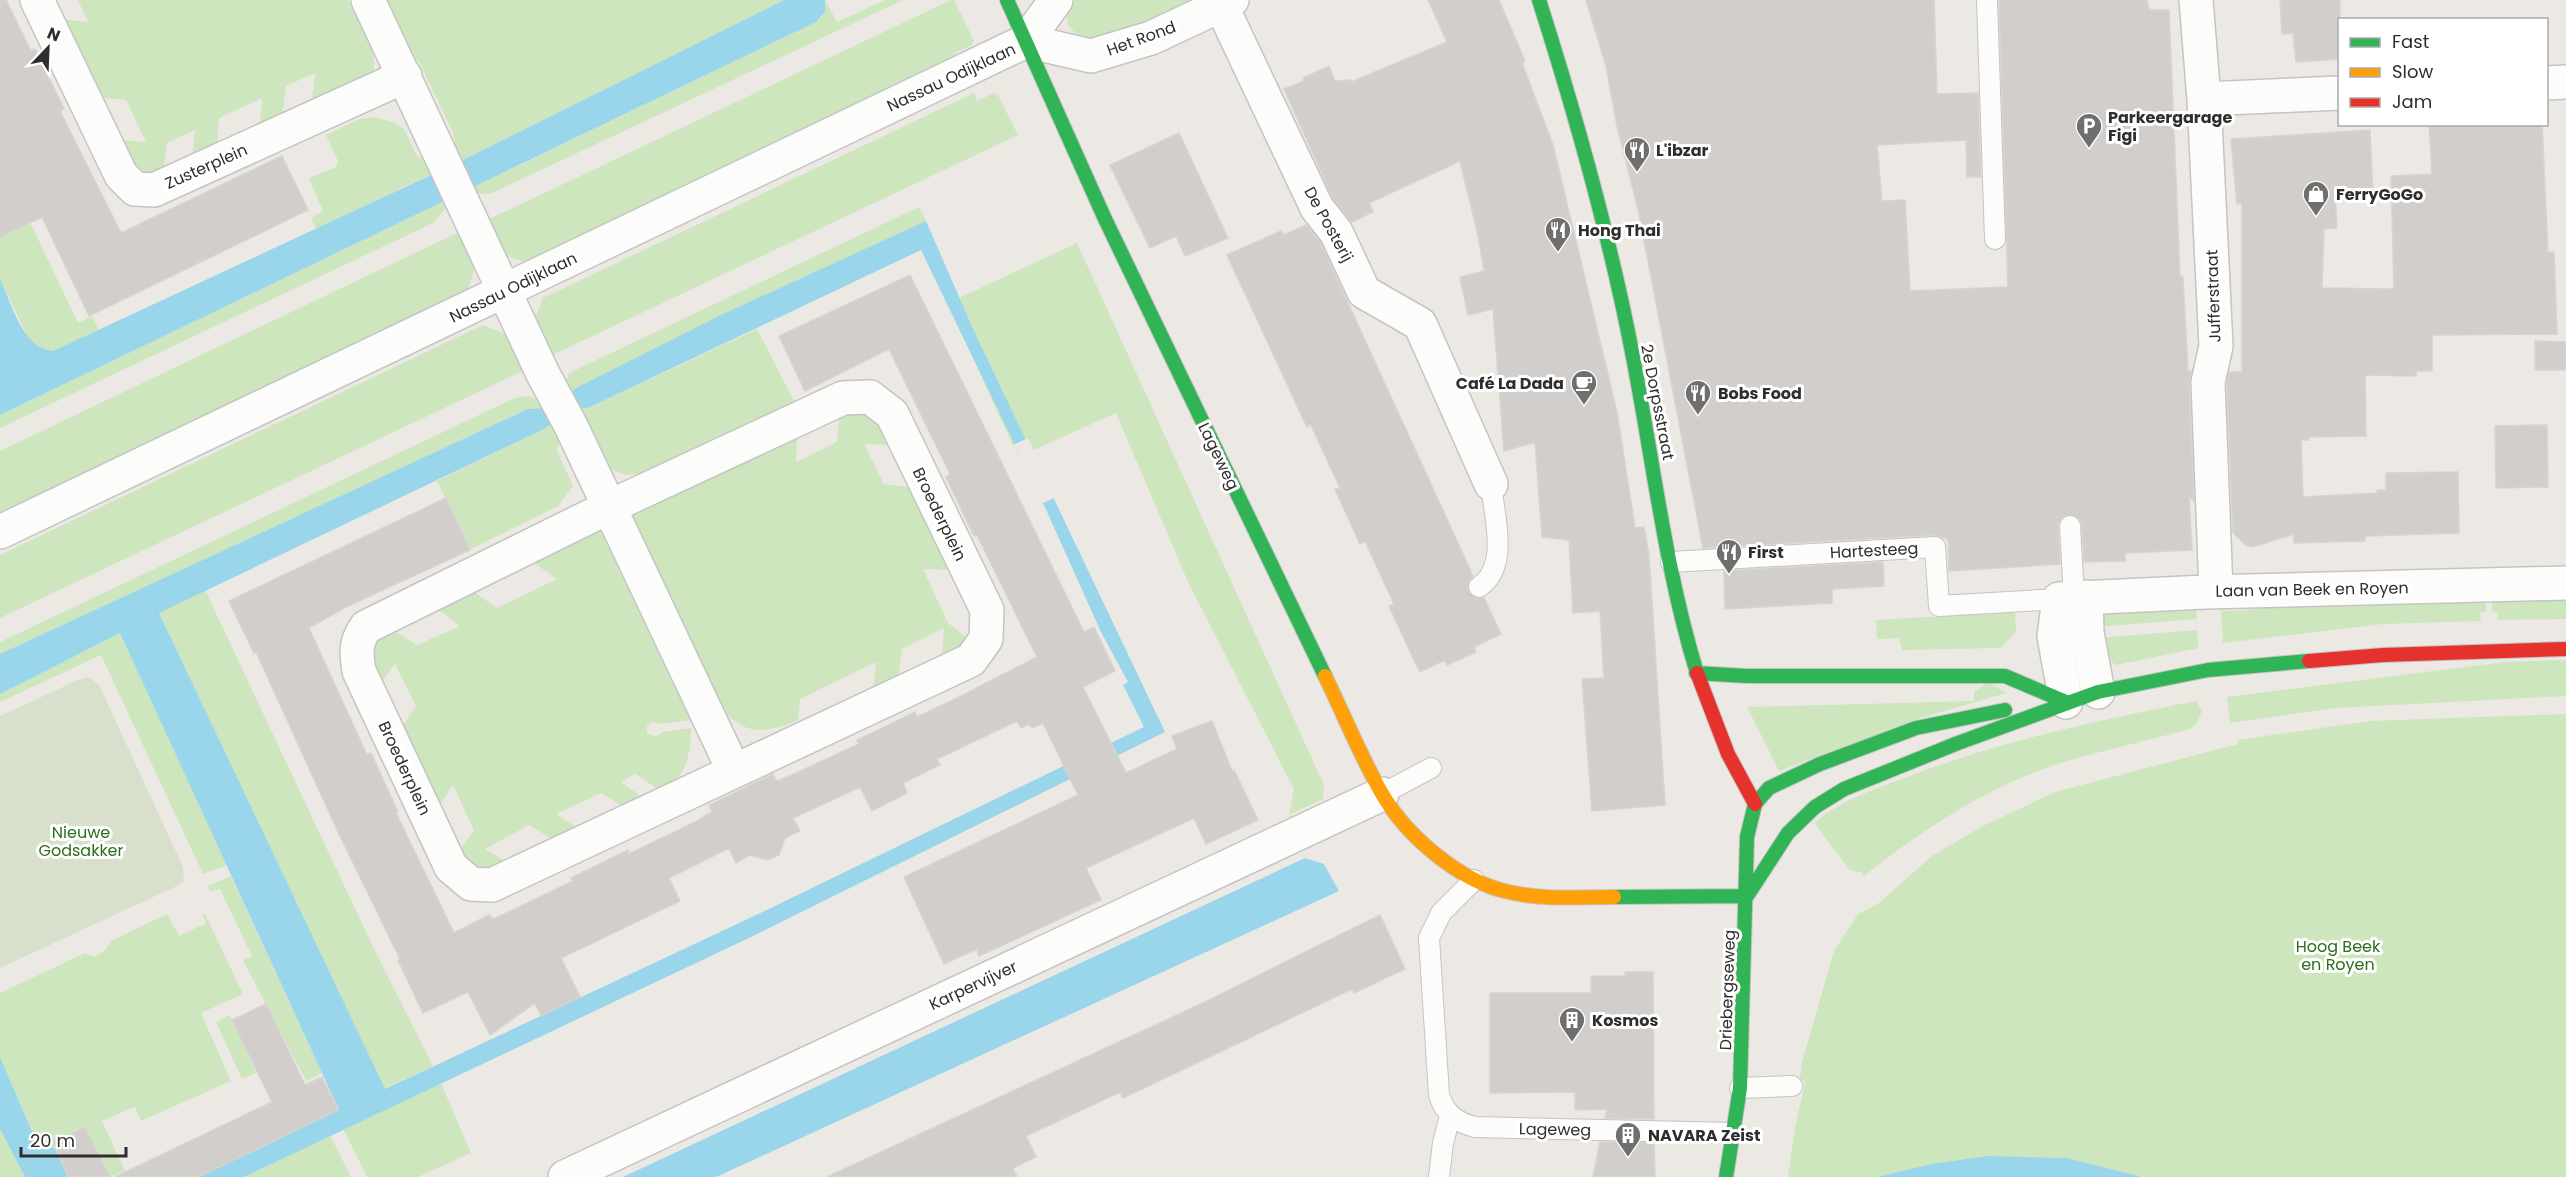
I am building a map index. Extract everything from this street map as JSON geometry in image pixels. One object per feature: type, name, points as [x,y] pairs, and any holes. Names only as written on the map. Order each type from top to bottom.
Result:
[{"type":"main road","name":"Lageweg","points":[[1007,0],[1110,229],[1382,794],[1403,820],[1434,850],[1474,880],[1509,891],[1547,897],[1747,896]]},
{"type":"main road","name":"2e Dorpsstraat","points":[[1539,0],[1564,78],[1601,213],[1632,350],[1671,562],[1695,673],[1722,741],[1755,804]]},
{"type":"main road","points":[[1747,896],[1788,833],[1815,807],[1844,789],[2066,702],[2098,692],[2220,669],[2383,656],[2566,649]]},
{"type":"main road","points":[[1695,673],[1747,676],[2005,676],[2066,702]]},
{"type":"main road","points":[[1755,804],[1769,788],[1820,764],[1916,728],[1956,718],[2066,702]]},
{"type":"main road","name":"Driebergseweg","points":[[1726,1177],[1740,1088],[1747,837],[1755,804]]},
{"type":"street","name":"Zusterplein","points":[[37,0],[121,175],[135,189],[154,190],[405,76]]},
{"type":"street","points":[[368,0],[734,771]]},
{"type":"street","points":[[1026,41],[1056,0]]},
{"type":"street","name":"Jufferstraat","points":[[2196,0],[2204,99],[2216,346],[2208,382],[2216,591]]},
{"type":"street","name":"Het Rond","points":[[1026,41],[1091,56],[1151,38],[1226,3]]},
{"type":"street","name":"De Posterij","points":[[1226,3],[1317,208],[1336,232],[1364,292],[1420,324],[1491,484]]},
{"type":"street","name":"Nassau Odijklaan","points":[[0,532],[1026,41]]},
{"type":"street","points":[[2548,83],[2566,82]]},
{"type":"street","points":[[2204,99],[2338,93]]},
{"type":"street","name":"Broederplein","points":[[870,397],[892,414],[987,610],[986,639],[971,660],[734,771],[492,885],[471,884],[451,867],[359,671],[356,651],[358,640],[366,627],[379,620],[609,507],[843,398],[870,397]]},
{"type":"street","name":"Laan van Beek en Royen","points":[[2073,598],[2216,591],[2566,584]]},
{"type":"street","points":[[2073,598],[2087,633],[2098,692]]},
{"type":"street","points":[[2066,702],[2054,636],[2073,598]]},
{"type":"street","name":"Karpervijver","points":[[565,1177],[1382,794]]},
{"type":"lane","points":[[1987,0],[1995,239]]},
{"type":"lane","points":[[1479,587],[1488,581],[1494,572],[1498,558],[1491,484]]},
{"type":"lane","points":[[2070,526],[2073,598]]},
{"type":"lane","name":"Hartesteeg","points":[[1671,562],[1935,547],[1939,606],[2073,598]]},
{"type":"lane","points":[[1382,794],[1431,768]]},
{"type":"lane","points":[[1439,1177],[1443,1143],[1450,1116],[1443,1107],[1439,1095],[1429,938],[1441,913],[1474,880]]},
{"type":"lane","points":[[1740,1088],[1792,1086]]},
{"type":"lane","name":"Lageweg","points":[[1450,1116],[1461,1123],[1475,1127],[1734,1133]]},
{"type":"green space","points":[[78,0],[348,0],[371,47],[374,66],[372,75],[312,104],[315,73],[286,86],[282,118],[260,128],[262,98],[219,118],[217,149],[192,160],[195,130],[167,143],[163,174],[141,175],[116,140],[146,142],[126,100],[95,97],[57,19],[88,22]]},
{"type":"green space","points":[[383,0],[784,0],[459,162],[452,149],[455,140],[453,132],[419,62],[408,52]]},
{"type":"green space","points":[[825,0],[837,22],[885,0],[903,0],[490,194],[482,194],[470,189],[816,22],[822,17]]},
{"type":"green space","points":[[954,0],[974,41],[972,45],[954,53],[957,62],[529,264],[499,253],[483,222]]},
{"type":"green space","points":[[1074,0],[1200,0],[1141,29],[1108,39],[1092,39],[1079,36],[1067,23],[1068,11]]},
{"type":"green space","points":[[974,93],[977,101],[994,93],[998,95],[1018,135],[546,358],[532,326],[543,298]]},
{"type":"green space","points":[[374,117],[393,122],[404,129],[417,156],[429,162],[434,173],[316,229],[311,218],[323,211],[309,178],[336,167],[338,161],[326,135],[360,119]]},
{"type":"green space","points":[[0,159],[78,323],[92,316],[99,330],[53,351],[43,350],[29,340],[0,279]]},
{"type":"green space","points":[[447,200],[445,209],[433,223],[0,428],[0,415]]},
{"type":"green space","points":[[919,207],[926,221],[567,396],[564,390],[569,373]]},
{"type":"green space","points":[[461,231],[476,263],[467,293],[0,515],[0,451]]},
{"type":"green space","points":[[1077,243],[1324,785],[1323,799],[1289,815],[1294,789],[1188,582],[1116,413],[1018,457],[948,303]]},
{"type":"green space","points":[[483,325],[511,336],[527,369],[0,618],[0,555]]},
{"type":"green space","points":[[757,329],[794,401],[648,473],[626,475],[612,470],[594,433],[584,428],[575,411],[588,408]]},
{"type":"green space","points":[[528,396],[540,401],[545,408],[528,409],[0,654],[0,642],[515,398]]},
{"type":"green space","points":[[847,410],[873,414],[893,445],[864,444],[884,484],[914,488],[954,570],[923,569],[948,623],[971,641],[942,659],[944,628],[902,649],[898,681],[873,693],[876,662],[800,699],[798,720],[775,728],[754,730],[736,722],[719,703],[630,517],[633,512],[797,434],[796,462],[837,442],[840,413]]},
{"type":"green space","points":[[553,421],[559,441],[557,451],[573,486],[558,506],[471,549],[437,481],[546,428]]},
{"type":"green space","points":[[600,530],[690,720],[661,724],[652,722],[647,726],[647,733],[656,737],[662,732],[691,728],[690,747],[685,765],[676,780],[661,791],[635,774],[621,782],[646,800],[628,810],[601,793],[556,814],[582,831],[557,842],[529,825],[485,849],[510,864],[480,874],[457,854],[474,830],[453,785],[436,810],[399,732],[416,706],[395,664],[378,687],[370,644],[390,628],[417,645],[460,626],[435,607],[471,590],[497,608],[557,579],[531,561]]},
{"type":"green space","points":[[205,590],[374,949],[433,1066],[384,1089],[159,613]]},
{"type":"green space","points":[[2566,593],[2566,619],[2498,620],[2497,612],[2492,611],[2492,595]]},
{"type":"green space","points":[[2486,596],[2486,612],[2480,613],[2481,621],[2383,624],[2223,643],[2221,611],[2251,610],[2251,602],[2334,600],[2335,606],[2346,606],[2347,599]]},
{"type":"green space","points":[[2195,600],[2197,619],[2096,627],[2105,611]]},
{"type":"green space","points":[[2015,612],[2016,632],[2000,648],[1902,650],[1899,638],[1877,639],[1876,620]]},
{"type":"green space","points":[[2197,630],[2198,648],[2117,665],[2099,656],[2096,638]]},
{"type":"green space","points":[[120,632],[227,865],[203,874],[101,655],[0,702],[0,694]]},
{"type":"green space","points":[[2566,660],[2566,696],[2336,708],[2230,723],[2227,697],[2505,662]]},
{"type":"green space","name":"Nieuwe Godsakker","points":[[89,677],[99,685],[183,867],[184,881],[0,968],[0,716]]},
{"type":"green space","points":[[1988,682],[2007,693],[1920,718],[1779,771],[1747,707],[1974,701],[1974,692]]},
{"type":"green space","points":[[2196,701],[2202,711],[2197,723],[2190,729],[2061,763],[2008,784],[1958,810],[1864,876],[1861,872],[1850,870],[1814,823],[1834,808],[1855,798],[1972,754],[2083,725]]},
{"type":"green space","name":"Hoog Beek en Royen","points":[[2566,714],[2566,1177],[1788,1177],[1805,1081],[1800,1080],[1801,1066],[1834,951],[1858,914],[1879,903],[1932,856],[1983,826],[2055,792],[2238,744],[2237,740],[2370,721]]},
{"type":"green space","points":[[231,876],[322,1073],[306,1081],[243,960],[252,956],[220,889],[210,892],[208,886]]},
{"type":"green space","points":[[167,914],[179,936],[206,923],[202,915],[205,914],[243,994],[201,1013],[231,1081],[141,1121],[135,1107],[102,1121],[125,1171],[110,1177],[85,1126],[52,1143],[55,1148],[39,1148],[0,1057],[0,993],[85,953],[95,957],[106,949],[111,941]]},
{"type":"green space","points":[[230,1015],[256,1073],[242,1079],[216,1022]]},
{"type":"green space","points":[[441,1083],[471,1153],[418,1177],[367,1177],[343,1129]]},
{"type":"green space","points":[[0,1129],[25,1177],[0,1177]]},
{"type":"green space","points":[[330,1135],[351,1177],[244,1177]]},
{"type":"water","points":[[784,0],[825,0],[825,12],[816,22],[0,415],[0,279],[19,323],[26,333],[42,348],[53,351],[459,162]]},
{"type":"water","points":[[926,221],[974,331],[1165,732],[753,936],[244,1177],[199,1177],[339,1110],[120,633],[0,694],[0,654],[528,409],[545,408],[553,421],[546,428],[159,613],[385,1089],[752,917],[1144,727],[1123,685],[1128,682],[1101,632],[1043,503],[921,250],[588,408],[575,411],[567,396],[576,388],[723,314]]},
{"type":"water","points":[[1305,858],[1324,864],[1339,891],[716,1177],[623,1177]]},
{"type":"water","points":[[0,1057],[39,1148],[55,1148],[68,1177],[25,1177],[0,1129]]},
{"type":"water","points":[[1987,1156],[2066,1158],[2142,1177],[1877,1177],[1932,1164]]},
{"type":"pier","points":[[1028,438],[1056,497],[1041,504],[1013,445]]},
{"type":"building","points":[[0,0],[6,0],[31,51],[35,49],[64,109],[60,111],[121,233],[282,156],[308,210],[89,316],[42,217],[0,237]]},
{"type":"building","points":[[1428,0],[1499,0],[1525,61],[1522,63],[1553,145],[1617,412],[1635,528],[1644,527],[1649,555],[1665,805],[1592,811],[1582,679],[1604,678],[1600,611],[1573,613],[1569,540],[1542,537],[1535,442],[1504,451],[1493,309],[1468,315],[1460,277],[1484,271],[1478,235],[1460,161],[1369,203],[1373,212],[1352,222],[1333,198],[1284,89],[1304,81],[1303,78],[1329,66],[1335,81],[1351,80],[1351,82],[1447,42]]},
{"type":"building","points":[[1586,0],[1934,0],[1937,94],[1978,93],[1981,177],[1967,177],[1966,140],[1877,145],[1882,201],[1905,200],[1910,291],[2008,287],[1999,0],[2147,0],[2149,10],[2169,10],[2180,277],[2183,277],[2188,371],[2191,371],[2189,383],[2194,501],[2189,496],[2192,550],[2125,553],[2125,561],[2084,562],[2082,525],[2080,519],[2070,514],[2063,516],[2058,526],[2060,564],[1949,571],[1948,539],[1934,535],[1703,548],[1638,209],[1617,126],[1606,66]]},
{"type":"building","points":[[2280,0],[2340,0],[2338,59],[2296,62],[2293,33],[2282,34]]},
{"type":"building","points":[[2429,126],[2542,126],[2548,252],[2554,252],[2557,334],[2432,335],[2432,371],[2416,371],[2416,376],[2365,375],[2366,436],[2309,437],[2309,440],[2301,440],[2303,497],[2377,493],[2377,490],[2386,490],[2386,473],[2458,472],[2459,533],[2365,536],[2365,541],[2294,543],[2294,534],[2253,547],[2246,545],[2233,533],[2227,384],[2229,372],[2242,372],[2242,203],[2237,204],[2231,139],[2370,130],[2373,194],[2335,197],[2337,228],[2324,229],[2322,288],[2394,289],[2391,176],[2432,174]]},
{"type":"building","points":[[1179,133],[1228,238],[1185,256],[1176,236],[1150,248],[1110,165]]},
{"type":"building","points":[[1306,225],[1320,242],[1473,576],[1468,583],[1468,590],[1475,598],[1484,598],[1501,634],[1474,647],[1476,652],[1447,665],[1445,660],[1420,672],[1389,606],[1394,604],[1365,541],[1360,544],[1335,489],[1340,488],[1311,425],[1307,427],[1227,255],[1281,231],[1284,235]]},
{"type":"building","points":[[910,275],[1084,632],[1094,627],[1115,671],[1083,687],[1126,773],[1177,749],[1172,736],[1212,721],[1232,771],[1234,770],[1258,820],[1206,844],[1194,818],[1086,868],[1101,900],[979,956],[977,949],[944,964],[904,877],[1078,795],[1043,723],[1032,728],[1029,724],[1021,728],[1017,721],[937,759],[940,765],[903,783],[907,793],[872,811],[860,787],[793,818],[800,831],[785,838],[779,855],[767,860],[750,855],[736,863],[729,848],[669,878],[680,901],[561,958],[580,997],[541,1016],[535,1003],[490,1035],[468,992],[423,1013],[256,652],[254,653],[229,601],[446,498],[470,550],[346,607],[309,628],[367,755],[371,753],[398,812],[396,813],[454,933],[489,915],[494,919],[573,881],[571,878],[628,850],[629,854],[695,822],[712,812],[709,805],[773,774],[777,781],[859,744],[857,740],[915,712],[917,717],[953,700],[1037,657],[977,535],[974,536],[946,477],[950,474],[889,349],[805,391],[779,336]]},
{"type":"building","points":[[2535,341],[2566,342],[2566,370],[2535,370]]},
{"type":"building","points":[[2547,425],[2548,487],[2496,488],[2495,426]]},
{"type":"building","points":[[1883,562],[1884,586],[1832,589],[1832,603],[1725,609],[1724,571]]},
{"type":"building","points":[[1380,915],[1405,969],[1354,993],[1352,989],[1123,1098],[1120,1092],[1026,1136],[1036,1157],[1013,1168],[1017,1177],[827,1177],[1203,1003]]},
{"type":"building","name":"Kosmos","points":[[1625,972],[1653,972],[1654,1119],[1605,1118],[1607,1109],[1575,1110],[1575,1092],[1490,1093],[1490,993],[1591,993],[1591,976],[1625,976]]},
{"type":"building","points":[[266,1004],[305,1085],[322,1077],[338,1110],[198,1177],[115,1177],[272,1102],[232,1020]]},
{"type":"building","points":[[85,1127],[110,1177],[69,1177],[53,1143]]},
{"type":"building","name":"NAVARA Zeist","points":[[1600,1142],[1654,1143],[1655,1177],[1593,1177]]},
{"type":"traffic: fast","points":[[1007,0],[1105,219],[1325,676]]},
{"type":"traffic: fast","points":[[1539,0],[1579,131],[1613,263],[1632,352],[1676,594],[1697,673]]},
{"type":"traffic: fast","points":[[1747,896],[1788,833],[1815,807],[1844,789],[1958,743],[2098,692],[2208,670],[2309,661]]},
{"type":"traffic: fast","points":[[1696,673],[1747,676],[2005,676],[2066,702]]},
{"type":"traffic: fast","points":[[1726,1177],[1740,1088],[1747,837],[1755,804],[1769,788],[1820,764],[1916,728],[2005,710]]},
{"type":"traffic: fast","points":[[1614,897],[1747,896]]},
{"type":"traffic: slow","points":[[1325,676],[1381,792],[1405,825],[1436,855],[1472,878],[1490,887],[1509,892],[1548,897],[1614,897]]},
{"type":"traffic: jam","points":[[2309,661],[2383,655],[2566,649]]},
{"type":"traffic: jam","points":[[1697,673],[1728,754],[1755,804]]},
{"type":"place","name":"Parkeergarage Figi","points":[[2089,149]]},
{"type":"place","name":"L'ibzar","points":[[1637,173]]},
{"type":"place","name":"FerryGoGo","points":[[2316,217]]},
{"type":"place","name":"Hong Thai","points":[[1558,253]]},
{"type":"place","name":"Café La Dada","points":[[1584,406]]},
{"type":"place","name":"Bobs Food","points":[[1698,416]]},
{"type":"place","name":"First","points":[[1729,575]]},
{"type":"place","name":"Kosmos","points":[[1572,1043]]},
{"type":"place","name":"NAVARA Zeist","points":[[1628,1158]]}]
